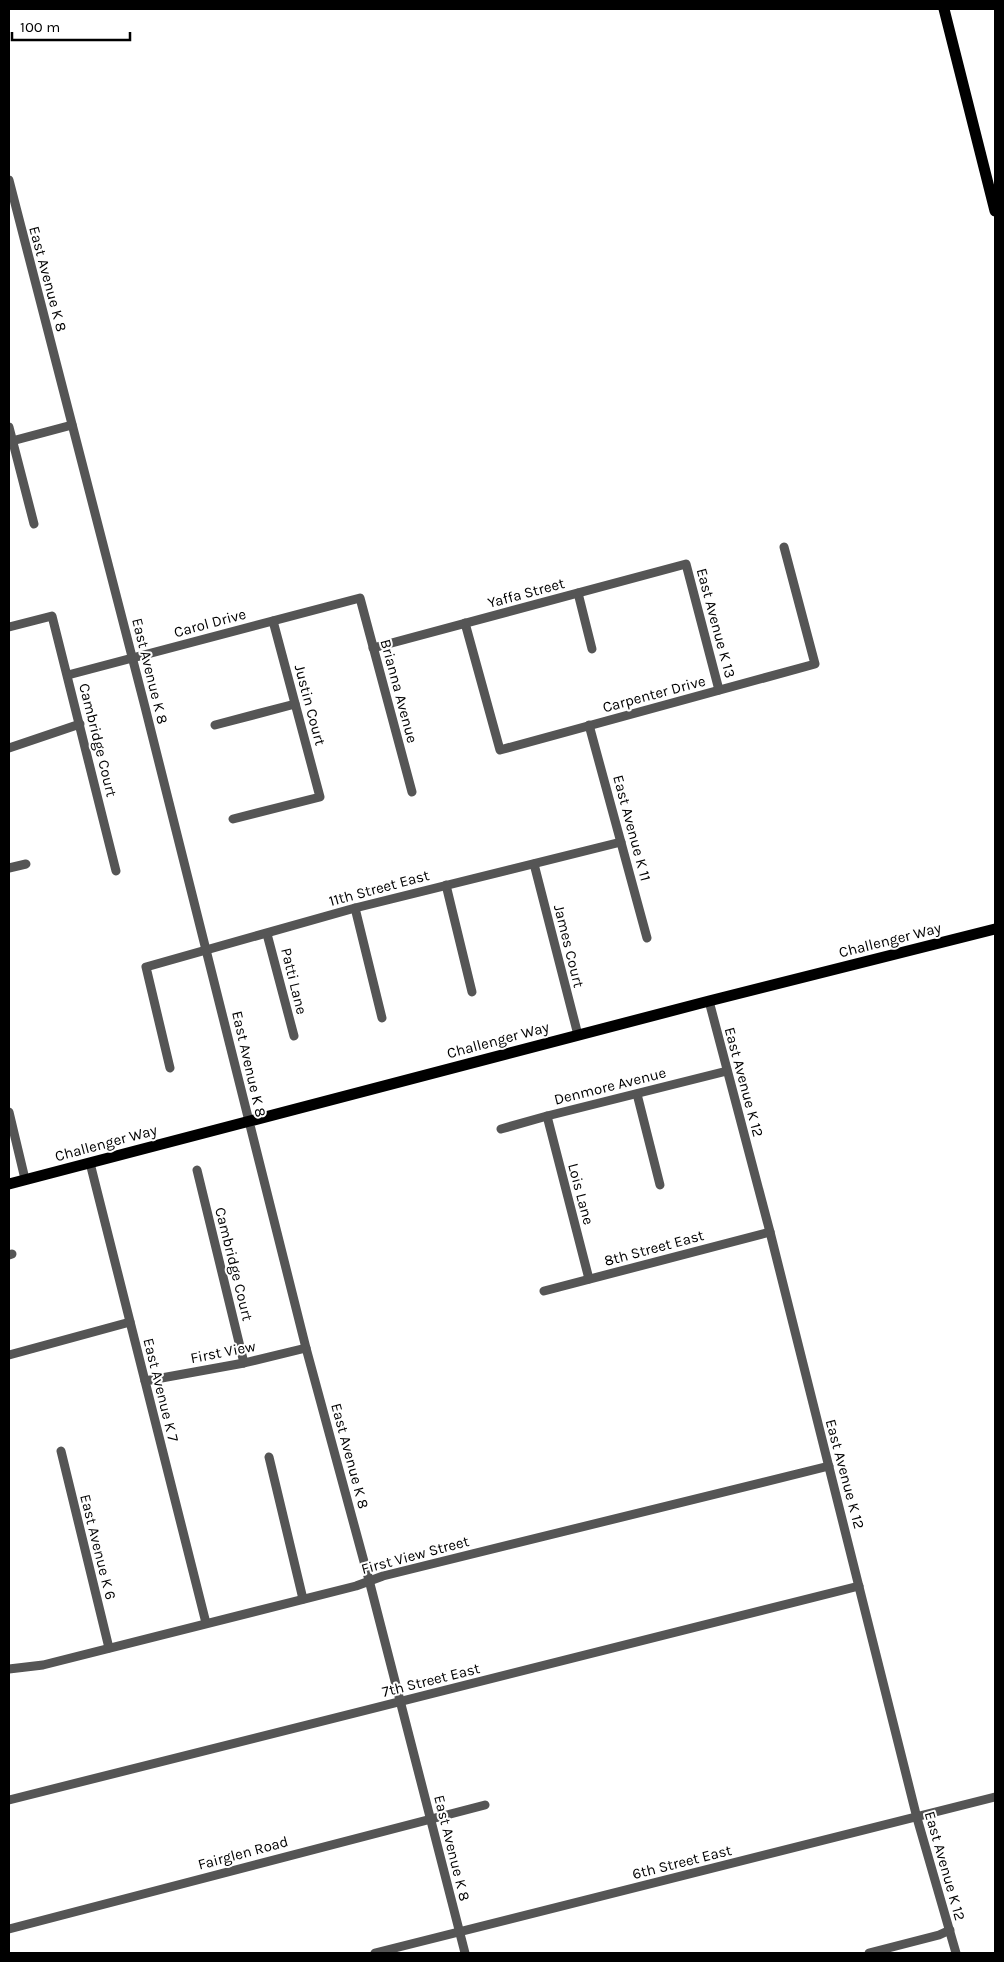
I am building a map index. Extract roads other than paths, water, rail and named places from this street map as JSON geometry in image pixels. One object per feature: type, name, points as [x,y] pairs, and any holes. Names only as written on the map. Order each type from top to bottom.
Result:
[{"type":"main road","points":[[944,9],[995,211]]},
{"type":"main road","name":"Challenger Way","points":[[9,1184],[248,1120],[995,929]]},
{"type":"street","name":"East Avenue K 8","points":[[9,180],[11,196],[133,658],[306,1348],[401,1701],[465,1953]]},
{"type":"street","points":[[12,441],[72,425]]},
{"type":"street","points":[[9,427],[34,524]]},
{"type":"street","name":"Carpenter Drive","points":[[465,623],[500,750],[815,664],[784,547]]},
{"type":"street","name":"Yaffa Street","points":[[373,648],[686,564]]},
{"type":"street","name":"East Avenue K 13","points":[[686,564],[719,690]]},
{"type":"street","points":[[578,593],[592,649]]},
{"type":"street","name":"Carol Drive","points":[[68,675],[360,598]]},
{"type":"street","name":"Brianna Avenue","points":[[360,598],[412,792]]},
{"type":"street","name":"Cambridge Court","points":[[9,627],[52,616],[116,871]]},
{"type":"street","name":"Justin Court","points":[[233,819],[320,797],[273,620]]},
{"type":"street","points":[[215,725],[295,704]]},
{"type":"street","points":[[9,748],[80,724]]},
{"type":"street","name":"East Avenue K 11","points":[[590,725],[647,938]]},
{"type":"street","name":"11th Street East","points":[[170,1068],[146,967],[355,908],[621,842]]},
{"type":"street","points":[[9,868],[26,864]]},
{"type":"street","name":"James Court","points":[[534,864],[578,1035]]},
{"type":"street","points":[[446,886],[472,992]]},
{"type":"street","points":[[355,908],[382,1018]]},
{"type":"street","name":"Patti Lane","points":[[267,934],[294,1036]]},
{"type":"street","name":"East Avenue K 12","points":[[709,1001],[770,1232],[917,1818],[956,1953]]},
{"type":"street","name":"Denmore Avenue","points":[[501,1129],[727,1071]]},
{"type":"street","points":[[637,1094],[660,1185]]},
{"type":"street","points":[[9,1112],[25,1179]]},
{"type":"street","name":"Lois Lane","points":[[546,1116],[589,1279]]},
{"type":"street","name":"East Avenue K 7","points":[[90,1163],[206,1623]]},
{"type":"street","name":"Cambridge Court","points":[[197,1170],[244,1363]]},
{"type":"street","name":"8th Street East","points":[[544,1291],[770,1232]]},
{"type":"street","points":[[9,1355],[130,1322]]},
{"type":"street","name":"First View","points":[[145,1381],[244,1363],[306,1348]]},
{"type":"street","name":"East Avenue K 6","points":[[61,1451],[108,1648]]},
{"type":"street","points":[[269,1457],[302,1599]]},
{"type":"street","name":"First View Street","points":[[9,1669],[43,1665],[356,1586],[369,1580],[828,1466]]},
{"type":"street","name":"7th Street East","points":[[9,1800],[859,1586]]},
{"type":"street","name":"6th Street East","points":[[375,1953],[995,1797]]},
{"type":"street","name":"Fairglen Road","points":[[9,1929],[485,1805]]},
{"type":"street","points":[[869,1953],[939,1935],[950,1930]]}]
